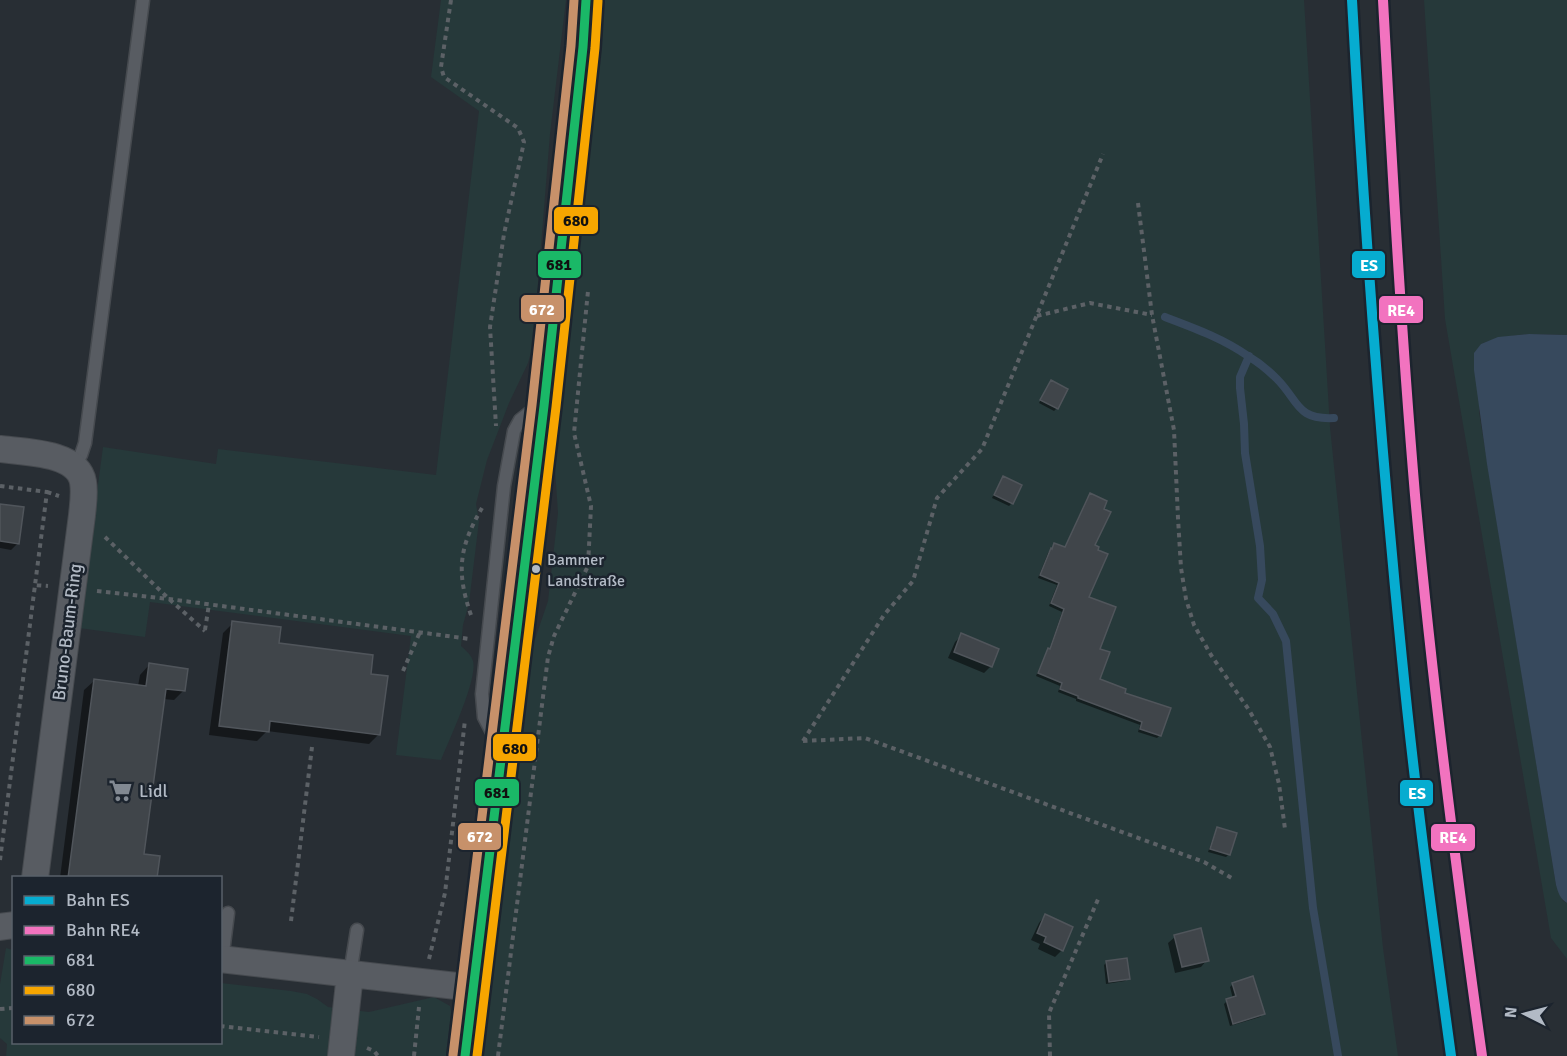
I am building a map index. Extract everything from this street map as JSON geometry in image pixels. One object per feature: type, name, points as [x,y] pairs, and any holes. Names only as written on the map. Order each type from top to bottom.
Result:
[{"type":"main road","points":[[465,1056],[544,406],[583,47],[586,0]]},
{"type":"street","points":[[0,449],[55,457],[73,466]]},
{"type":"street","name":"Bruno-Baum-Ring","points":[[35,876],[84,496],[83,480],[79,471],[73,466]]},
{"type":"street","points":[[222,959],[474,988]]},
{"type":"street","points":[[342,1048],[350,974]]},
{"type":"lane","points":[[73,466],[81,455],[85,443],[143,0]]},
{"type":"lane","points":[[222,953],[228,914]]},
{"type":"lane","points":[[350,974],[357,930]]},
{"type":"path","points":[[451,0],[441,67],[444,76],[518,128],[524,142],[504,234],[490,327],[497,430]]},
{"type":"path","points":[[1103,154],[982,449],[937,498],[913,581],[884,615],[803,741],[865,738],[1204,862],[1235,880]]},
{"type":"path","points":[[1138,203],[1152,315],[1174,430],[1181,568],[1186,599],[1194,625],[1211,655],[1249,710],[1270,747],[1279,784],[1285,829]]},
{"type":"path","points":[[498,1056],[548,657],[554,636],[588,566],[591,506],[574,433],[588,291]]},
{"type":"path","points":[[1037,316],[1090,303],[1152,315]]},
{"type":"path","points":[[0,486],[58,495]]},
{"type":"path","points":[[0,860],[47,492]]},
{"type":"path","points":[[473,622],[464,596],[461,562],[465,543],[482,508]]},
{"type":"path","points":[[104,536],[205,631],[209,604]]},
{"type":"path","points":[[35,585],[169,598],[474,639]]},
{"type":"path","points":[[403,671],[420,632]]},
{"type":"path","points":[[414,1056],[422,981],[445,893],[465,720]]},
{"type":"path","points":[[291,921],[312,747]]},
{"type":"path","points":[[1050,1056],[1049,1013],[1099,897]]},
{"type":"path","points":[[222,1026],[375,1054]]},
{"type":"shaded area","points":[[441,0],[566,0],[550,134],[533,345],[528,363],[509,403],[487,460],[476,504],[479,521],[461,646],[473,661],[473,670],[467,695],[441,760],[396,755],[411,636],[150,602],[145,637],[79,628],[103,447],[216,464],[218,449],[436,475],[479,111],[431,77]]},
{"type":"shaded area","points":[[602,0],[1304,0],[1330,427],[1383,948],[1398,1056],[480,1056],[531,651],[548,601],[558,513],[554,454]]},
{"type":"shaded area","points":[[1424,0],[1567,0],[1567,335],[1513,336],[1481,344],[1479,412],[1556,885],[1563,901],[1567,903],[1567,959],[1551,938],[1445,319]]},
{"type":"shaded area","points":[[6,948],[12,950],[12,1044],[222,1044],[222,983],[307,994],[328,1007],[369,1012],[434,997],[450,1006],[451,1012],[446,1056],[6,1056],[7,1044],[0,1038],[0,984]]},
{"type":"water","points":[[1529,334],[1567,335],[1567,903],[1561,897],[1556,885],[1487,464],[1474,370],[1474,353],[1481,344],[1498,337]]},
{"type":"building","points":[[1051,380],[1068,389],[1058,409],[1040,400]]},
{"type":"building","points":[[1003,476],[1022,485],[1013,504],[994,495]]},
{"type":"building","points":[[1090,493],[1107,501],[1104,509],[1111,512],[1095,545],[1099,547],[1098,550],[1108,554],[1089,597],[1116,607],[1100,649],[1110,652],[1100,679],[1126,689],[1125,693],[1171,708],[1161,736],[1140,729],[1142,722],[1060,689],[1062,683],[1038,673],[1048,648],[1050,649],[1064,609],[1051,603],[1059,583],[1040,575],[1054,543],[1065,547]]},
{"type":"building","points":[[0,504],[24,507],[19,544],[0,541]]},
{"type":"building","points":[[232,621],[281,627],[279,643],[373,655],[371,674],[388,676],[380,735],[270,721],[269,732],[219,726]]},
{"type":"building","points":[[961,633],[999,649],[992,667],[954,652]]},
{"type":"building","points":[[149,663],[188,669],[185,691],[166,689],[144,854],[160,856],[157,876],[68,876],[94,679],[146,686]]},
{"type":"building","points":[[1217,827],[1237,833],[1230,855],[1210,849]]},
{"type":"building","points":[[1045,914],[1073,927],[1063,951],[1044,942],[1046,937],[1037,933]]},
{"type":"building","points":[[1201,928],[1209,961],[1182,967],[1174,935]]},
{"type":"building","points":[[1127,958],[1130,979],[1109,982],[1106,961]]},
{"type":"building","points":[[1253,976],[1265,1014],[1233,1024],[1226,999],[1236,996],[1232,983]]},
{"type":"waterway","points":[[1165,317],[1197,329],[1252,358],[1277,379],[1305,412],[1312,416],[1334,418]]},
{"type":"waterway","points":[[1249,356],[1240,377],[1240,388],[1245,453],[1260,546],[1262,580],[1258,598],[1273,614],[1286,641],[1313,908],[1338,1056]]},
{"type":"rail line","name":"ES","points":[[1352,0],[1373,330],[1394,577],[1418,808],[1451,1056]]},
{"type":"rail line","name":"RE4","points":[[1383,0],[1393,186],[1415,495],[1445,776],[1482,1056]]},
{"type":"transit line","name":"672","points":[[453,1055],[532,405],[574,0]]},
{"type":"transit line","name":"681","points":[[465,1056],[544,406],[583,47],[586,0]]},
{"type":"transit line","name":"680","points":[[477,1056],[556,407],[595,48],[598,1]]},
{"type":"place","name":"Bammer Landstraße","points":[[536,569]]},
{"type":"place","name":"Lidl","points":[[121,791]]}]
